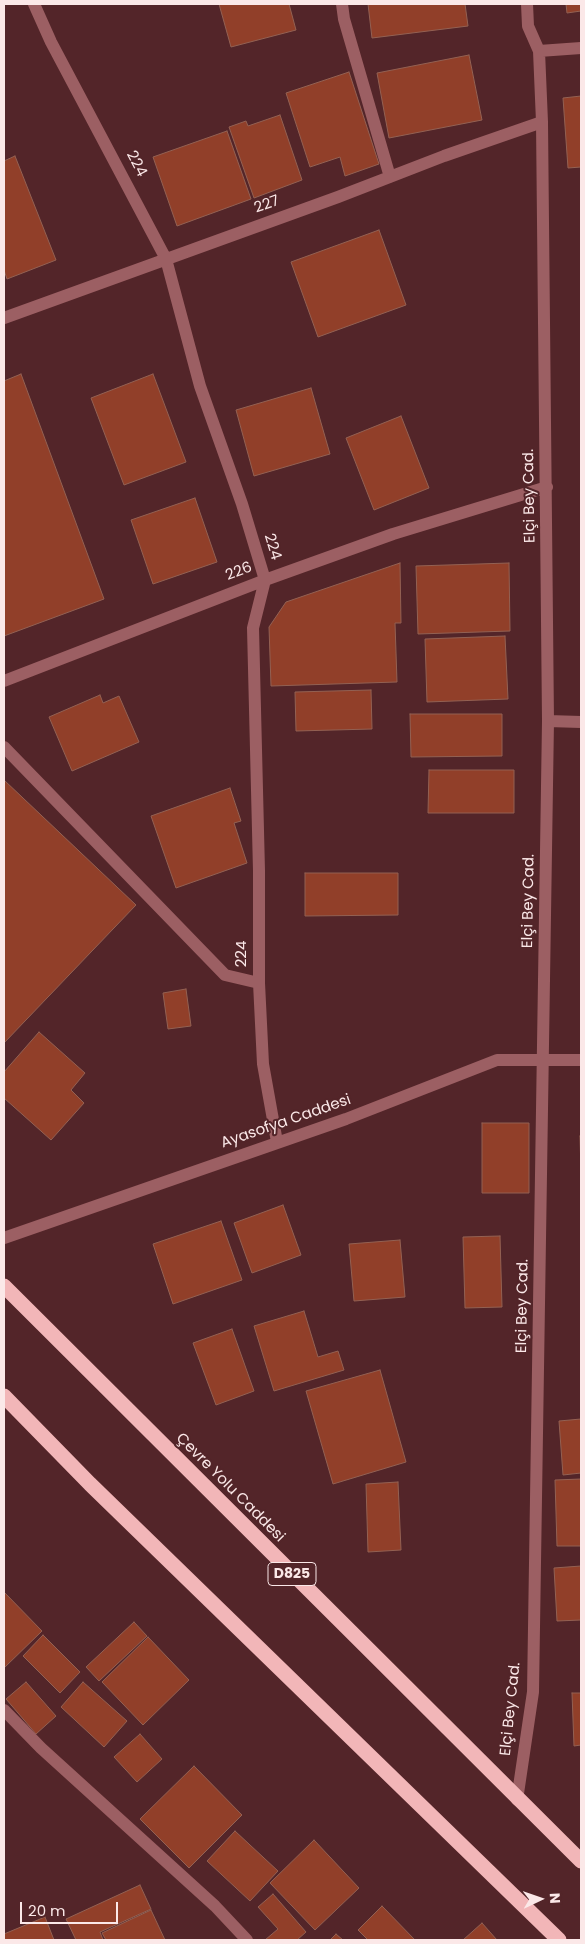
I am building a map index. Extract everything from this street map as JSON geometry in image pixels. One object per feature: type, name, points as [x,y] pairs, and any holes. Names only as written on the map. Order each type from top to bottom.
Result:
[{"type":"highway","name":"Çevre Yolu Caddesi","points":[[4,1286],[517,1800],[581,1861]]},
{"type":"highway","points":[[4,1396],[97,1491],[558,1940]]},
{"type":"street","name":"224","points":[[34,4],[51,42],[166,259],[200,386],[242,504],[266,580],[253,628],[259,871],[258,983],[263,1064],[277,1142]]},
{"type":"street","points":[[342,4],[344,20],[390,177]]},
{"type":"street","name":"Elçi Bey Cad.","points":[[517,1800],[532,1692],[548,722],[542,122],[539,51],[528,26],[527,4]]},
{"type":"street","points":[[539,51],[581,48]]},
{"type":"street","name":"227","points":[[4,318],[444,156],[542,122]]},
{"type":"street","name":"226","points":[[4,681],[266,580],[394,534],[547,487]]},
{"type":"street","points":[[548,722],[581,722]]},
{"type":"street","points":[[4,747],[224,975],[258,983]]},
{"type":"street","name":"Ayasofya Caddesi","points":[[4,1238],[346,1119],[497,1060],[581,1060]]},
{"type":"street","points":[[4,1710],[41,1748],[215,1906],[247,1940]]},
{"type":"building","points":[[219,4],[289,4],[296,30],[231,47]]},
{"type":"building","points":[[368,4],[465,4],[468,26],[372,38]]},
{"type":"building","points":[[566,4],[581,4],[581,11],[567,13]]},
{"type":"building","points":[[469,55],[482,120],[389,138],[377,73]]},
{"type":"building","points":[[349,72],[379,164],[345,176],[340,157],[310,167],[286,93]]},
{"type":"building","points":[[581,96],[581,167],[568,168],[563,98]]},
{"type":"building","points":[[280,115],[302,180],[254,198],[229,127],[246,121],[248,126]]},
{"type":"building","points":[[227,131],[251,199],[177,226],[153,157]]},
{"type":"building","points":[[15,156],[56,260],[7,279],[4,270],[4,161]]},
{"type":"building","points":[[379,230],[406,305],[318,337],[291,262]]},
{"type":"building","points":[[21,374],[104,599],[4,636],[4,381]]},
{"type":"building","points":[[153,374],[186,462],[124,485],[91,398]]},
{"type":"building","points":[[311,388],[330,454],[254,476],[236,410]]},
{"type":"building","points":[[401,416],[429,488],[374,510],[346,438]]},
{"type":"building","points":[[195,498],[217,562],[153,584],[131,520]]},
{"type":"building","points":[[400,563],[401,623],[395,623],[397,682],[271,686],[269,627],[286,602]]},
{"type":"building","points":[[509,563],[510,631],[418,634],[416,566]]},
{"type":"building","points":[[505,636],[508,699],[427,702],[425,639]]},
{"type":"building","points":[[371,690],[372,729],[296,731],[295,692]]},
{"type":"building","points":[[100,695],[103,703],[119,696],[139,742],[72,771],[49,717]]},
{"type":"building","points":[[410,714],[502,714],[502,756],[411,757]]},
{"type":"building","points":[[429,770],[514,770],[514,813],[428,813]]},
{"type":"building","points":[[4,780],[136,905],[4,1043]]},
{"type":"building","points":[[230,788],[241,821],[234,823],[247,863],[176,888],[151,816]]},
{"type":"building","points":[[305,873],[398,873],[398,915],[305,916]]},
{"type":"building","points":[[186,989],[191,1026],[168,1029],[163,993]]},
{"type":"building","points":[[39,1032],[85,1073],[71,1090],[84,1103],[51,1140],[4,1098],[4,1072]]},
{"type":"building","points":[[482,1123],[529,1123],[529,1193],[482,1193]]},
{"type":"building","points":[[580,1136],[581,1136],[581,1172]]},
{"type":"building","points":[[283,1205],[301,1255],[252,1273],[234,1223]]},
{"type":"building","points":[[221,1221],[242,1280],[173,1304],[153,1244]]},
{"type":"building","points":[[500,1236],[502,1307],[465,1308],[463,1237]]},
{"type":"building","points":[[400,1240],[405,1297],[354,1301],[349,1244]]},
{"type":"building","points":[[304,1311],[318,1357],[338,1351],[344,1370],[274,1391],[254,1326]]},
{"type":"building","points":[[232,1329],[254,1391],[216,1405],[193,1343]]},
{"type":"building","points":[[380,1370],[406,1462],[333,1484],[306,1391]]},
{"type":"building","points":[[581,1419],[581,1473],[563,1475],[559,1421]]},
{"type":"building","points":[[581,1479],[581,1546],[557,1546],[555,1480]]},
{"type":"building","points":[[398,1482],[401,1550],[368,1552],[366,1484]]},
{"type":"building","points":[[581,1566],[581,1620],[557,1621],[554,1568]]},
{"type":"building","points":[[4,1592],[42,1631],[4,1668]]},
{"type":"building","points":[[134,1622],[147,1636],[99,1681],[86,1667]]},
{"type":"building","points":[[43,1635],[80,1672],[60,1693],[23,1656]]},
{"type":"building","points":[[148,1637],[189,1680],[143,1725],[102,1682]]},
{"type":"building","points":[[26,1682],[56,1716],[36,1734],[6,1699]]},
{"type":"building","points":[[83,1682],[127,1721],[104,1747],[61,1707]]},
{"type":"building","points":[[572,1693],[581,1693],[581,1745],[574,1746]]},
{"type":"building","points":[[140,1734],[162,1759],[137,1782],[114,1757]]},
{"type":"building","points":[[194,1766],[242,1815],[189,1868],[140,1819]]},
{"type":"building","points":[[235,1831],[278,1871],[250,1901],[207,1861]]},
{"type":"building","points":[[314,1840],[359,1888],[315,1930],[270,1883]]},
{"type":"building","points":[[140,1885],[151,1909],[100,1932],[103,1940],[76,1940],[66,1919]]},
{"type":"building","points":[[273,1894],[306,1932],[297,1940],[265,1940],[278,1929],[258,1907]]},
{"type":"building","points":[[382,1906],[415,1940],[368,1940],[358,1930]]},
{"type":"building","points":[[151,1910],[165,1940],[106,1940],[102,1933]]},
{"type":"building","points":[[45,1917],[54,1940],[4,1940],[4,1934]]},
{"type":"building","points":[[482,1923],[497,1940],[463,1940]]},
{"type":"building","points":[[336,1934],[343,1940],[330,1940]]}]
